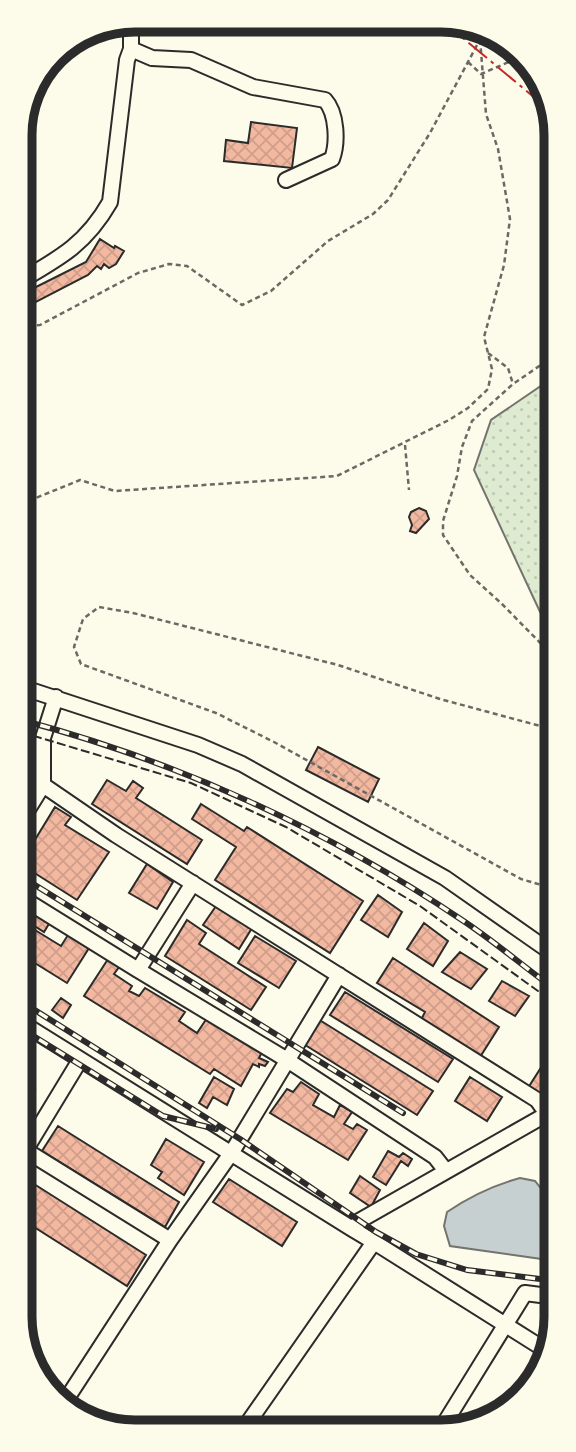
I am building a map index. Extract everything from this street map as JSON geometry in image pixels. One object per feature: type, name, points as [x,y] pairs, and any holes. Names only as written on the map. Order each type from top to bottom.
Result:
[{"type":"street","points":[[32,274],[68,253],[101,217],[110,202],[131,32]]},
{"type":"street","points":[[131,49],[152,58],[191,60],[253,87],[325,100],[332,107],[336,149],[332,159],[286,180]]},
{"type":"street","points":[[32,690],[198,745],[242,764],[445,878],[544,947]]},
{"type":"street","points":[[31,804],[43,785],[43,738],[56,697]]},
{"type":"street","points":[[43,785],[537,1100],[544,1110]]},
{"type":"street","points":[[138,970],[193,883]]},
{"type":"street","points":[[31,904],[287,1060],[435,1157],[446,1171]]},
{"type":"street","points":[[68,1397],[170,1240],[232,1152],[339,975]]},
{"type":"street","points":[[31,1029],[232,1152],[540,1347]]},
{"type":"street","points":[[31,1140],[80,1060]]},
{"type":"street","points":[[354,1230],[359,1221],[544,1116]]},
{"type":"street","points":[[31,1156],[170,1240]]},
{"type":"street","points":[[250,1420],[374,1242]]},
{"type":"street","points":[[447,1420],[525,1293],[544,1295]]},
{"type":"path","points":[[32,325],[40,325],[138,272],[169,264],[187,266],[242,305],[271,290],[328,241],[373,214],[388,200],[419,153],[480,39]]},
{"type":"path","points":[[32,500],[80,480],[116,491],[337,476],[371,458],[387,453],[468,408],[488,389],[492,369],[484,337],[505,265],[510,219],[498,149],[486,114],[480,39]]},
{"type":"path","points":[[481,74],[513,61]]},
{"type":"path","points":[[468,62],[481,74]]},
{"type":"path","points":[[488,352],[508,368],[513,384]]},
{"type":"path","points":[[544,363],[513,384],[472,421],[462,447],[457,476],[443,521],[443,535],[470,575],[544,647]]},
{"type":"path","points":[[404,444],[409,490]]},
{"type":"path","points":[[544,727],[440,699],[338,666],[133,613],[99,607],[83,619],[74,647],[80,664],[216,713],[274,742],[521,879],[544,886]]},
{"type":"green space","points":[[544,384],[544,620],[474,470],[491,420]]},
{"type":"shaded area","points":[[520,1178],[535,1181],[544,1192],[544,1259],[450,1246],[444,1226],[447,1212],[501,1184]]},
{"type":"building","points":[[251,122],[297,128],[292,168],[224,161],[226,140],[248,143]]},
{"type":"building","points":[[100,239],[124,251],[116,264],[109,268],[104,264],[101,269],[97,266],[88,275],[32,304],[32,289],[86,262]]},
{"type":"building","points":[[419,508],[426,511],[429,519],[416,533],[410,531],[412,525],[409,517],[411,512]]},
{"type":"building","points":[[318,747],[379,779],[368,802],[306,770]]},
{"type":"building","points":[[107,780],[126,791],[133,781],[143,788],[136,798],[202,840],[187,864],[92,804]]},
{"type":"building","points":[[201,804],[244,831],[247,827],[363,901],[330,953],[215,880],[236,847],[192,819]]},
{"type":"building","points":[[55,807],[71,817],[65,825],[109,852],[77,900],[31,871],[31,846]]},
{"type":"building","points":[[147,864],[173,882],[157,909],[129,893]]},
{"type":"building","points":[[378,895],[402,912],[388,937],[361,920]]},
{"type":"building","points":[[216,906],[252,928],[239,949],[203,925]]},
{"type":"building","points":[[31,910],[50,922],[44,932],[31,924]]},
{"type":"building","points":[[187,920],[206,933],[199,944],[266,987],[251,1010],[165,956]]},
{"type":"building","points":[[424,923],[448,941],[433,966],[407,949]]},
{"type":"building","points":[[31,928],[61,946],[68,935],[89,948],[67,983],[31,961]]},
{"type":"building","points":[[255,936],[296,961],[279,988],[238,963]]},
{"type":"building","points":[[460,952],[487,969],[471,989],[442,972]]},
{"type":"building","points":[[110,956],[122,963],[114,974],[132,986],[129,991],[139,996],[145,988],[185,1012],[179,1021],[197,1033],[207,1018],[262,1052],[259,1058],[268,1062],[265,1066],[259,1064],[259,1067],[253,1064],[241,1086],[214,1069],[210,1074],[84,996]]},
{"type":"building","points":[[393,958],[499,1027],[480,1057],[421,1020],[425,1012],[377,983]]},
{"type":"building","points":[[502,981],[529,996],[515,1016],[489,1001]]},
{"type":"building","points":[[345,992],[453,1059],[438,1082],[330,1015]]},
{"type":"building","points":[[61,998],[71,1005],[63,1018],[52,1010]]},
{"type":"building","points":[[318,1019],[433,1091],[417,1115],[302,1043]]},
{"type":"building","points":[[542,1066],[544,1067],[544,1098],[528,1088]]},
{"type":"building","points":[[214,1077],[234,1089],[227,1105],[213,1097],[207,1108],[199,1103]]},
{"type":"building","points":[[470,1077],[502,1097],[487,1121],[455,1101]]},
{"type":"building","points":[[301,1082],[319,1094],[313,1105],[334,1117],[340,1105],[352,1112],[344,1124],[353,1129],[357,1124],[367,1130],[348,1160],[270,1113],[287,1089],[293,1092]]},
{"type":"building","points":[[58,1126],[179,1202],[165,1227],[42,1151]]},
{"type":"building","points":[[166,1139],[204,1162],[184,1195],[158,1178],[162,1172],[151,1165]]},
{"type":"building","points":[[388,1151],[399,1157],[403,1153],[412,1159],[408,1166],[401,1161],[386,1185],[373,1177]]},
{"type":"building","points":[[360,1176],[380,1190],[371,1207],[350,1193]]},
{"type":"building","points":[[229,1179],[297,1222],[282,1246],[213,1202]]},
{"type":"building","points":[[34,1184],[146,1255],[127,1286],[31,1225],[31,1189]]},
{"type":"railway","points":[[31,723],[137,756],[194,778],[305,828],[411,887],[462,920],[544,981]]},
{"type":"railway","points":[[31,883],[403,1113]]},
{"type":"railway","points":[[31,1008],[240,1139],[376,1232],[416,1254],[467,1270],[544,1280]]},
{"type":"railway","points":[[31,1035],[163,1116],[216,1129]]},
{"type":"fence","points":[[31,735],[191,783],[286,827],[420,906],[544,995]]},
{"type":"power","points":[[455,33],[539,101]]}]
